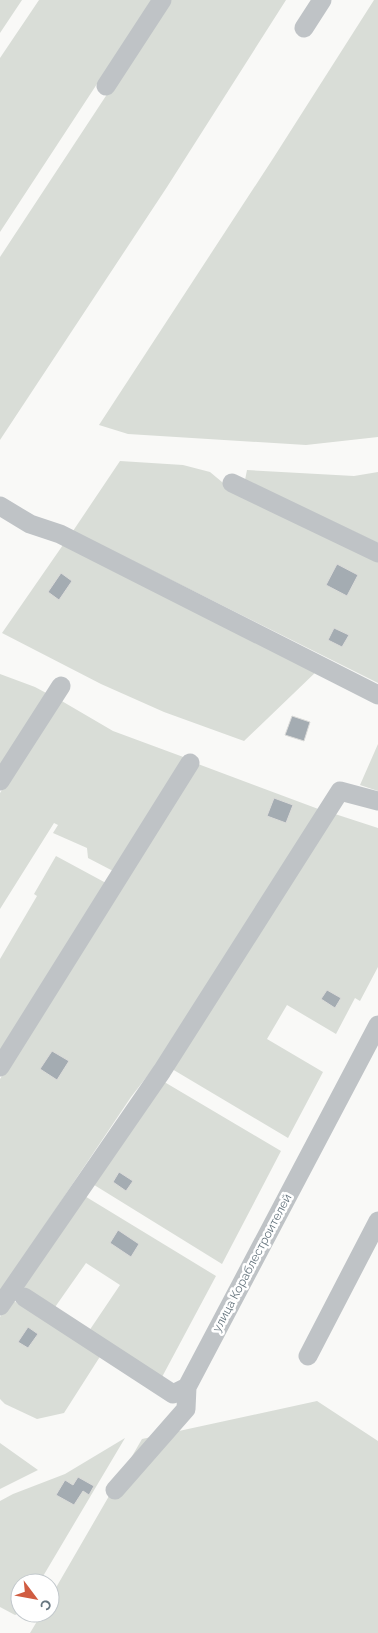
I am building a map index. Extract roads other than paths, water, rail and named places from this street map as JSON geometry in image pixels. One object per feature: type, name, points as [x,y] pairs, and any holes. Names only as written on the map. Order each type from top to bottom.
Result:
[{"type":"street","points":[[106,86],[162,0]]},
{"type":"street","points":[[304,28],[322,0]]},
{"type":"street","points":[[232,483],[378,553]]},
{"type":"street","points":[[0,506],[30,524],[60,534],[378,694]]},
{"type":"street","points":[[0,781],[62,686]]},
{"type":"street","points":[[0,1066],[190,763]]},
{"type":"street","points":[[0,1306],[162,1071],[340,791],[378,801]]},
{"type":"street","name":"улица Кораблестроителей","points":[[115,1490],[186,1409],[187,1387],[378,1025]]},
{"type":"street","points":[[308,1356],[378,1221]]},
{"type":"street","points":[[24,1297],[173,1394],[187,1387]]}]
